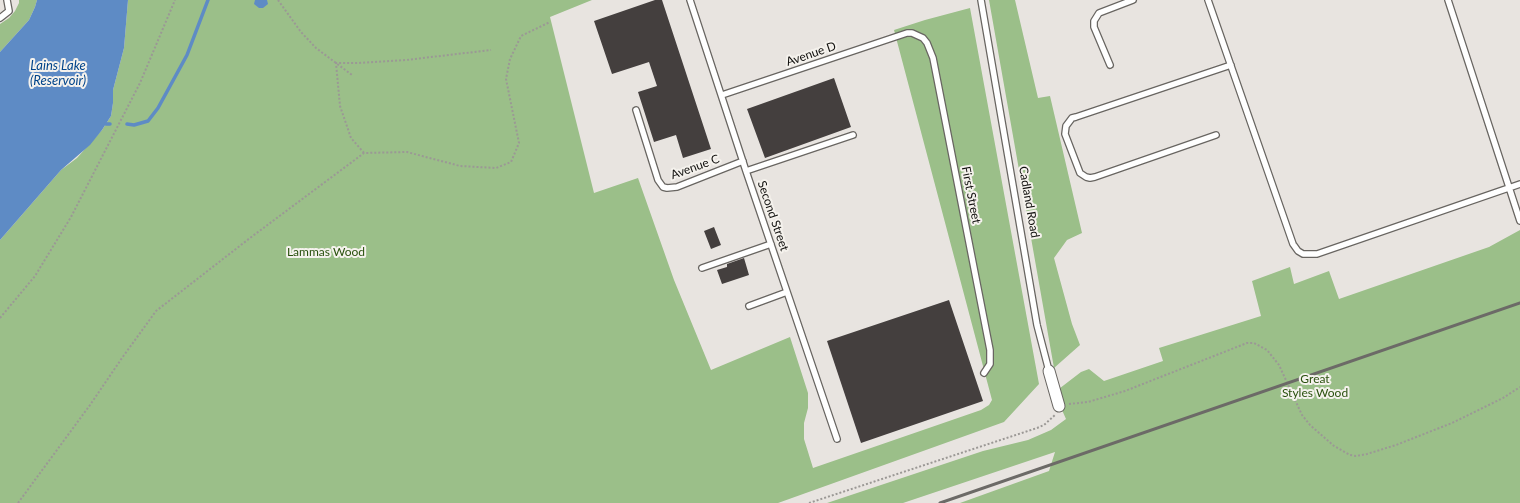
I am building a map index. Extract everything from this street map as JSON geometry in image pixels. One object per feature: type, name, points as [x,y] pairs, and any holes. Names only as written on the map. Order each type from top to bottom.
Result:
[{"type":"street","name":"Cadland Road","points":[[1049,371],[1059,406]]},
{"type":"lane","points":[[0,18],[9,11],[7,0]]},
{"type":"lane","name":"Second Street","points":[[690,0],[837,439]]},
{"type":"lane","name":"Cadland Road","points":[[980,0],[1037,326],[1049,371]]},
{"type":"lane","points":[[1110,65],[1094,27],[1094,22],[1099,13],[1104,10],[1133,0]]},
{"type":"lane","points":[[1208,0],[1293,244],[1298,251],[1303,254],[1318,254],[1520,184]]},
{"type":"lane","points":[[1448,0],[1520,221]]},
{"type":"lane","name":"Avenue D","points":[[722,96],[907,33]]},
{"type":"lane","name":"First Street","points":[[907,33],[912,33],[923,38],[927,43],[933,58],[990,350],[990,364],[984,373]]},
{"type":"lane","points":[[1216,135],[1090,178],[1086,177],[1080,172],[1065,134],[1068,122],[1076,117],[1231,65]]},
{"type":"lane","name":"Avenue C","points":[[636,110],[658,180],[663,187],[677,187],[743,161]]},
{"type":"lane","points":[[746,171],[853,135]]},
{"type":"lane","points":[[702,268],[771,244]]},
{"type":"lane","points":[[749,306],[787,292]]},
{"type":"path","points":[[0,318],[35,276],[71,217],[140,83],[175,0]]},
{"type":"path","points":[[278,0],[301,32],[316,48],[352,75]]},
{"type":"path","points":[[18,503],[90,405],[156,311],[250,238],[364,153],[407,152],[460,166],[496,168],[511,162],[519,143],[506,79],[510,59],[521,36],[550,22]]},
{"type":"path","points":[[336,63],[406,60],[491,50]]},
{"type":"path","points":[[336,63],[340,106],[351,138],[364,153]]},
{"type":"path","points":[[809,503],[1037,428],[1051,420],[1059,406],[1088,402],[1125,391],[1247,343],[1254,343],[1267,350],[1279,365],[1302,415],[1310,425],[1334,446],[1350,456],[1367,454],[1396,445],[1452,423],[1503,398],[1520,387]]},
{"type":"green space","points":[[19,0],[37,0],[29,20],[0,52],[0,24],[9,18],[15,11]]},
{"type":"green space","name":"Lammas Wood","points":[[128,0],[592,0],[550,17],[594,193],[638,178],[674,280],[711,370],[790,337],[808,393],[808,408],[804,423],[804,439],[813,468],[981,410],[989,405],[992,400],[894,30],[970,8],[1039,384],[1004,422],[778,503],[0,503],[0,240],[61,170],[77,158],[102,130],[111,116],[113,90],[124,48]]},
{"type":"green space","points":[[989,0],[1015,0],[1038,98],[1050,96],[1082,233],[1067,240],[1054,258],[1072,324],[1080,345],[1054,368]]},
{"type":"green space","name":"Great Styles Wood","points":[[1520,230],[1520,503],[960,503],[1049,471],[1055,452],[903,503],[827,503],[983,451],[1028,440],[1051,430],[1066,419],[1062,410],[1051,395],[1081,372],[1089,369],[1104,381],[1163,361],[1159,348],[1261,316],[1252,281],[1290,267],[1294,284],[1329,271],[1339,299],[1489,247]]},
{"type":"water","name":"Lains Lake (Reservoir)","points":[[37,0],[128,0],[124,48],[113,90],[111,116],[102,130],[90,145],[61,170],[0,240],[0,52],[29,20]]},
{"type":"water","points":[[255,0],[267,0],[268,4],[263,8],[259,8],[254,4]]},
{"type":"building","points":[[655,0],[662,0],[711,149],[683,158],[676,135],[654,142],[638,92],[657,86],[649,62],[612,74],[594,21]]},
{"type":"building","points":[[834,78],[851,127],[765,158],[747,109]]},
{"type":"building","points":[[714,227],[721,245],[711,249],[704,231]]},
{"type":"building","points":[[744,258],[749,275],[722,284],[717,270],[727,267],[727,264]]},
{"type":"building","points":[[949,300],[983,401],[861,443],[827,341]]},
{"type":"waterway","points":[[127,124],[134,125],[148,121],[158,108],[187,55],[208,0]]},
{"type":"railway","points":[[940,503],[1520,303]]}]
